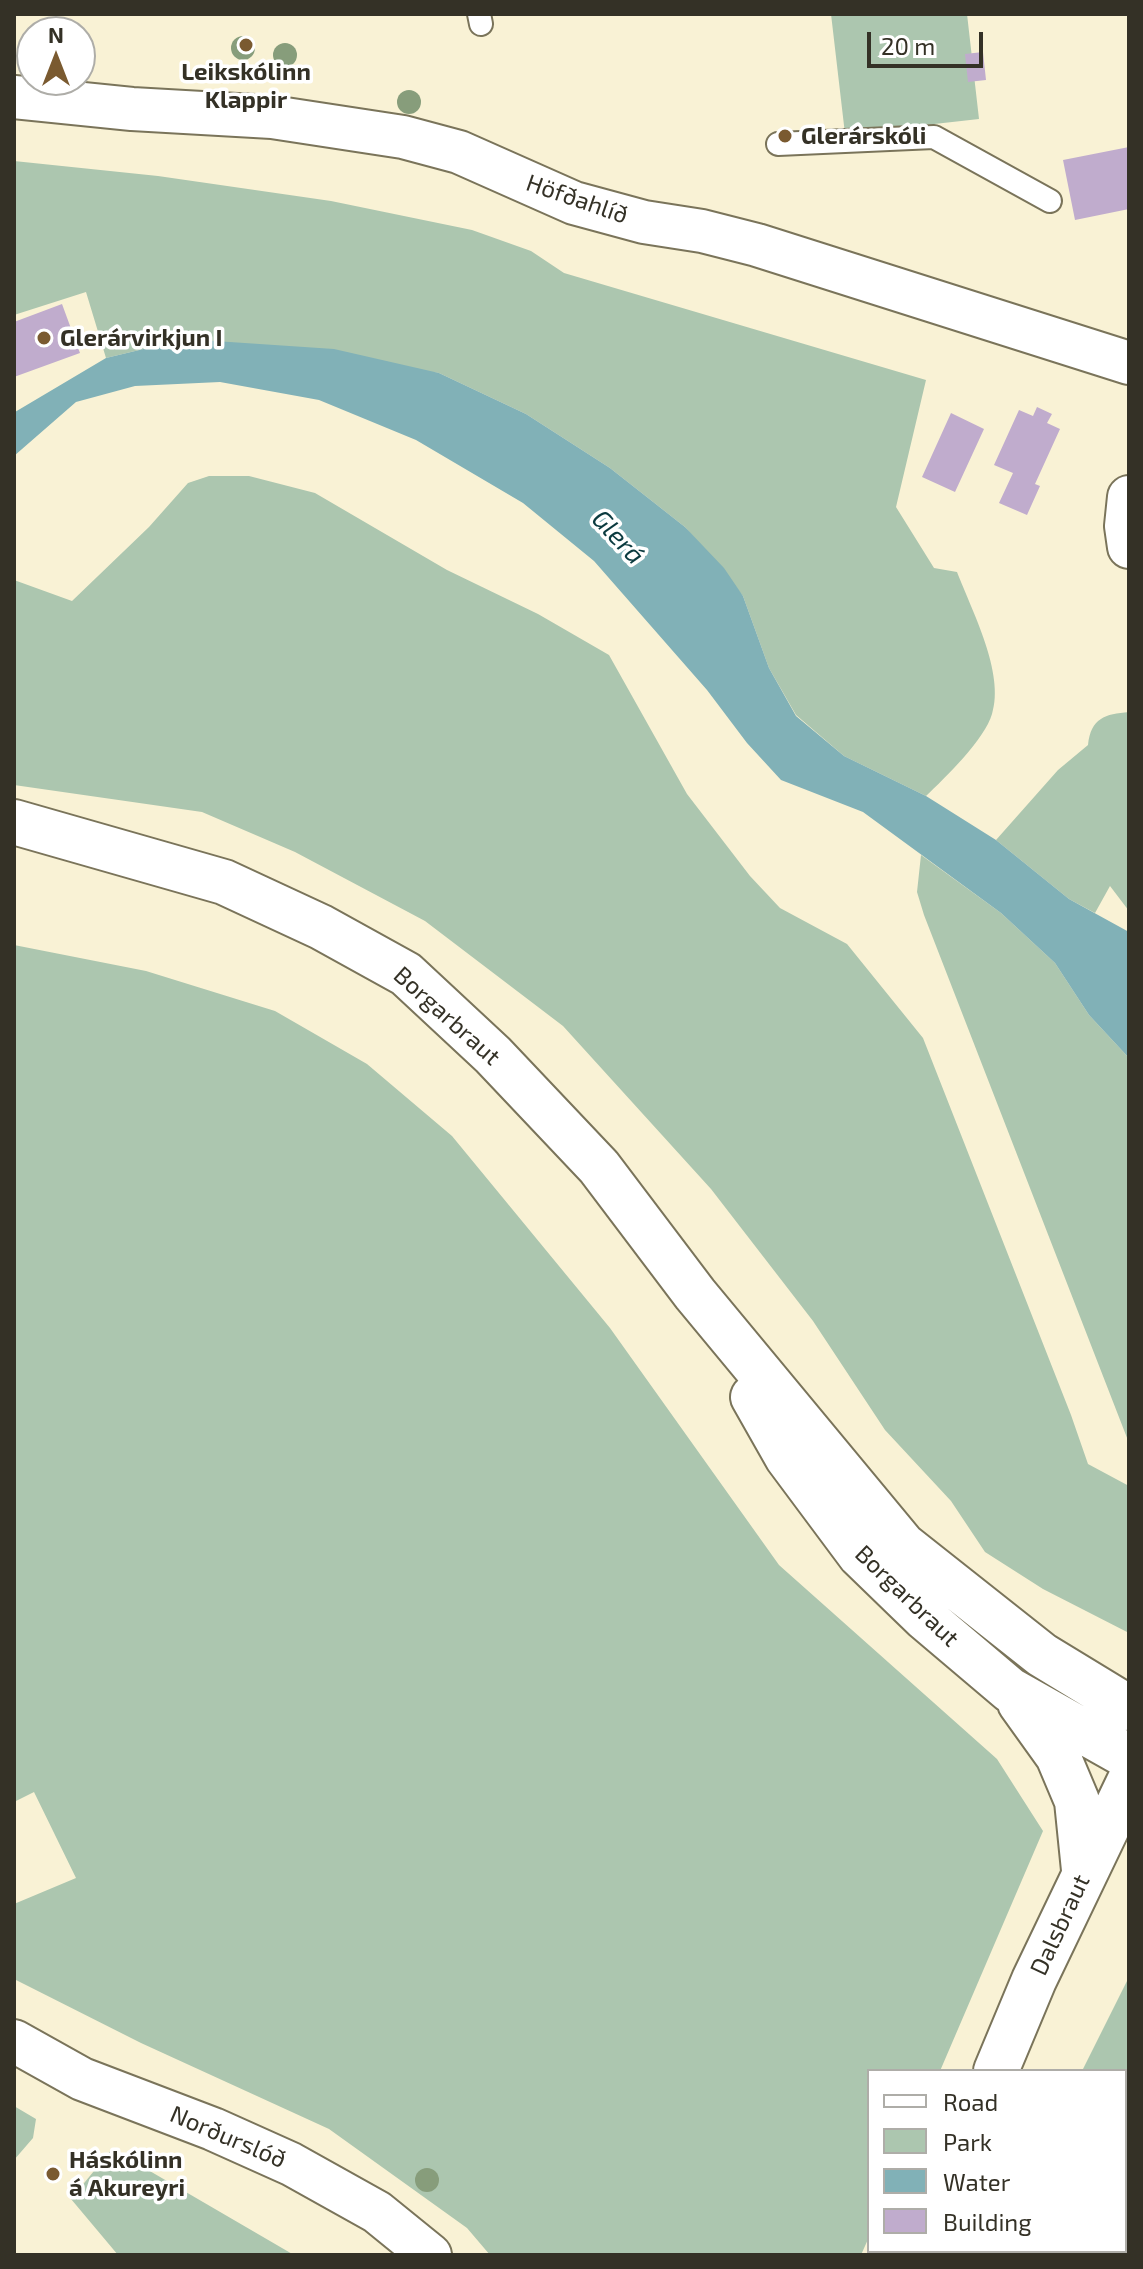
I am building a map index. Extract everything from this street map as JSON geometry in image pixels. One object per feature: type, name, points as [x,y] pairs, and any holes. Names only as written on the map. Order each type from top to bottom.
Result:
[{"type":"street","name":"Höfðahlíð","points":[[14,97],[132,109],[272,117],[403,137],[459,152],[574,203],[644,222],[702,231],[757,245],[1129,363]]},
{"type":"street","points":[[1129,497],[1126,526],[1129,547]]},
{"type":"street","name":"Borgarbraut","points":[[14,822],[224,882],[321,927],[406,974],[493,1055],[599,1167],[695,1294],[903,1545],[1042,1655],[1129,1708]]},
{"type":"street","name":"Borgarbraut","points":[[14,846],[118,853]]},
{"type":"street","name":"Borgarbraut","points":[[695,1294],[787,1457],[860,1555],[925,1618],[1010,1690],[1129,1757]]},
{"type":"street","points":[[1010,1690],[1058,1756],[1077,1801],[1084,1872],[1129,1840]]},
{"type":"street","name":"Dalsbraut","points":[[997,2069],[1034,1980],[1129,1782]]},
{"type":"street","name":"Norðurslóð","points":[[14,2041],[82,2079],[213,2129],[291,2164],[377,2212],[430,2255]]},
{"type":"lane","points":[[778,144],[934,137],[1050,201]]},
{"type":"green space","points":[[831,14],[967,14],[979,119],[845,134]]},
{"type":"green space","points":[[14,161],[158,176],[331,201],[472,230],[531,251],[564,273],[926,380],[896,507],[934,568],[957,572],[991,661],[995,698],[988,724],[964,758],[926,796],[844,756],[796,715],[769,668],[743,596],[685,527],[610,468],[526,414],[439,373],[185,339],[106,358],[86,292],[14,315]]},
{"type":"green space","points":[[209,476],[249,476],[315,493],[447,570],[538,614],[609,655],[687,794],[750,876],[780,908],[847,944],[923,1038],[1088,1464],[1129,1486],[1129,1633],[1043,1589],[985,1552],[951,1501],[885,1430],[813,1321],[711,1189],[563,1026],[425,921],[295,852],[202,812],[14,785],[14,580],[72,601],[149,527],[188,483]]},
{"type":"green space","points":[[1129,712],[1129,911],[1110,886],[1095,913],[1069,899],[996,840],[1058,770],[1088,745],[1096,723],[1106,716]]},
{"type":"green space","points":[[921,855],[1001,913],[1055,963],[1089,1015],[1129,1058],[1129,1443],[924,915],[917,892]]},
{"type":"green space","points":[[14,945],[146,971],[275,1011],[367,1064],[452,1136],[610,1328],[779,1565],[997,1759],[1043,1831],[941,2069],[867,2069],[867,2242],[861,2255],[490,2255],[467,2228],[329,2129],[141,2043],[14,1979],[14,1904],[76,1878],[34,1792],[14,1802]]},
{"type":"green space","points":[[1129,1977],[1129,2255],[1009,2255],[1127,2253],[1127,2069],[1083,2069]]},
{"type":"green space","points":[[14,2106],[36,2119],[33,2138],[14,2160]]},
{"type":"green space","points":[[112,2149],[294,2255],[118,2255],[71,2199]]},
{"type":"water","name":"Glerá","points":[[185,339],[334,349],[439,373],[526,414],[610,468],[685,527],[724,568],[743,596],[769,668],[796,716],[844,756],[926,796],[996,840],[1069,899],[1129,932],[1129,1058],[1089,1015],[1055,963],[1001,913],[863,812],[781,780],[594,561],[523,503],[416,440],[319,400],[220,382],[135,386],[76,402],[14,456],[15,412],[106,358]]},
{"type":"building","points":[[983,52],[986,80],[968,82],[965,54]]},
{"type":"building","points":[[1129,147],[1129,209],[1075,220],[1063,160]]},
{"type":"building","name":"Glerárvirkjun I","points":[[62,304],[80,353],[14,377],[14,322]]},
{"type":"building","points":[[1037,407],[1052,414],[1047,423],[1060,429],[1035,484],[1040,486],[1027,515],[999,503],[1013,473],[994,465],[1019,410],[1033,416]]},
{"type":"building","points":[[951,413],[984,429],[955,492],[922,477]]},
{"type":"place","name":"Leikskólinn Klappir","points":[[246,45]]},
{"type":"place","name":"Glerárskóli","points":[[785,136]]},
{"type":"place","name":"Glerárvirkjun I","points":[[44,338]]},
{"type":"place","name":"Háskólinn á Akureyri","points":[[53,2174]]}]
